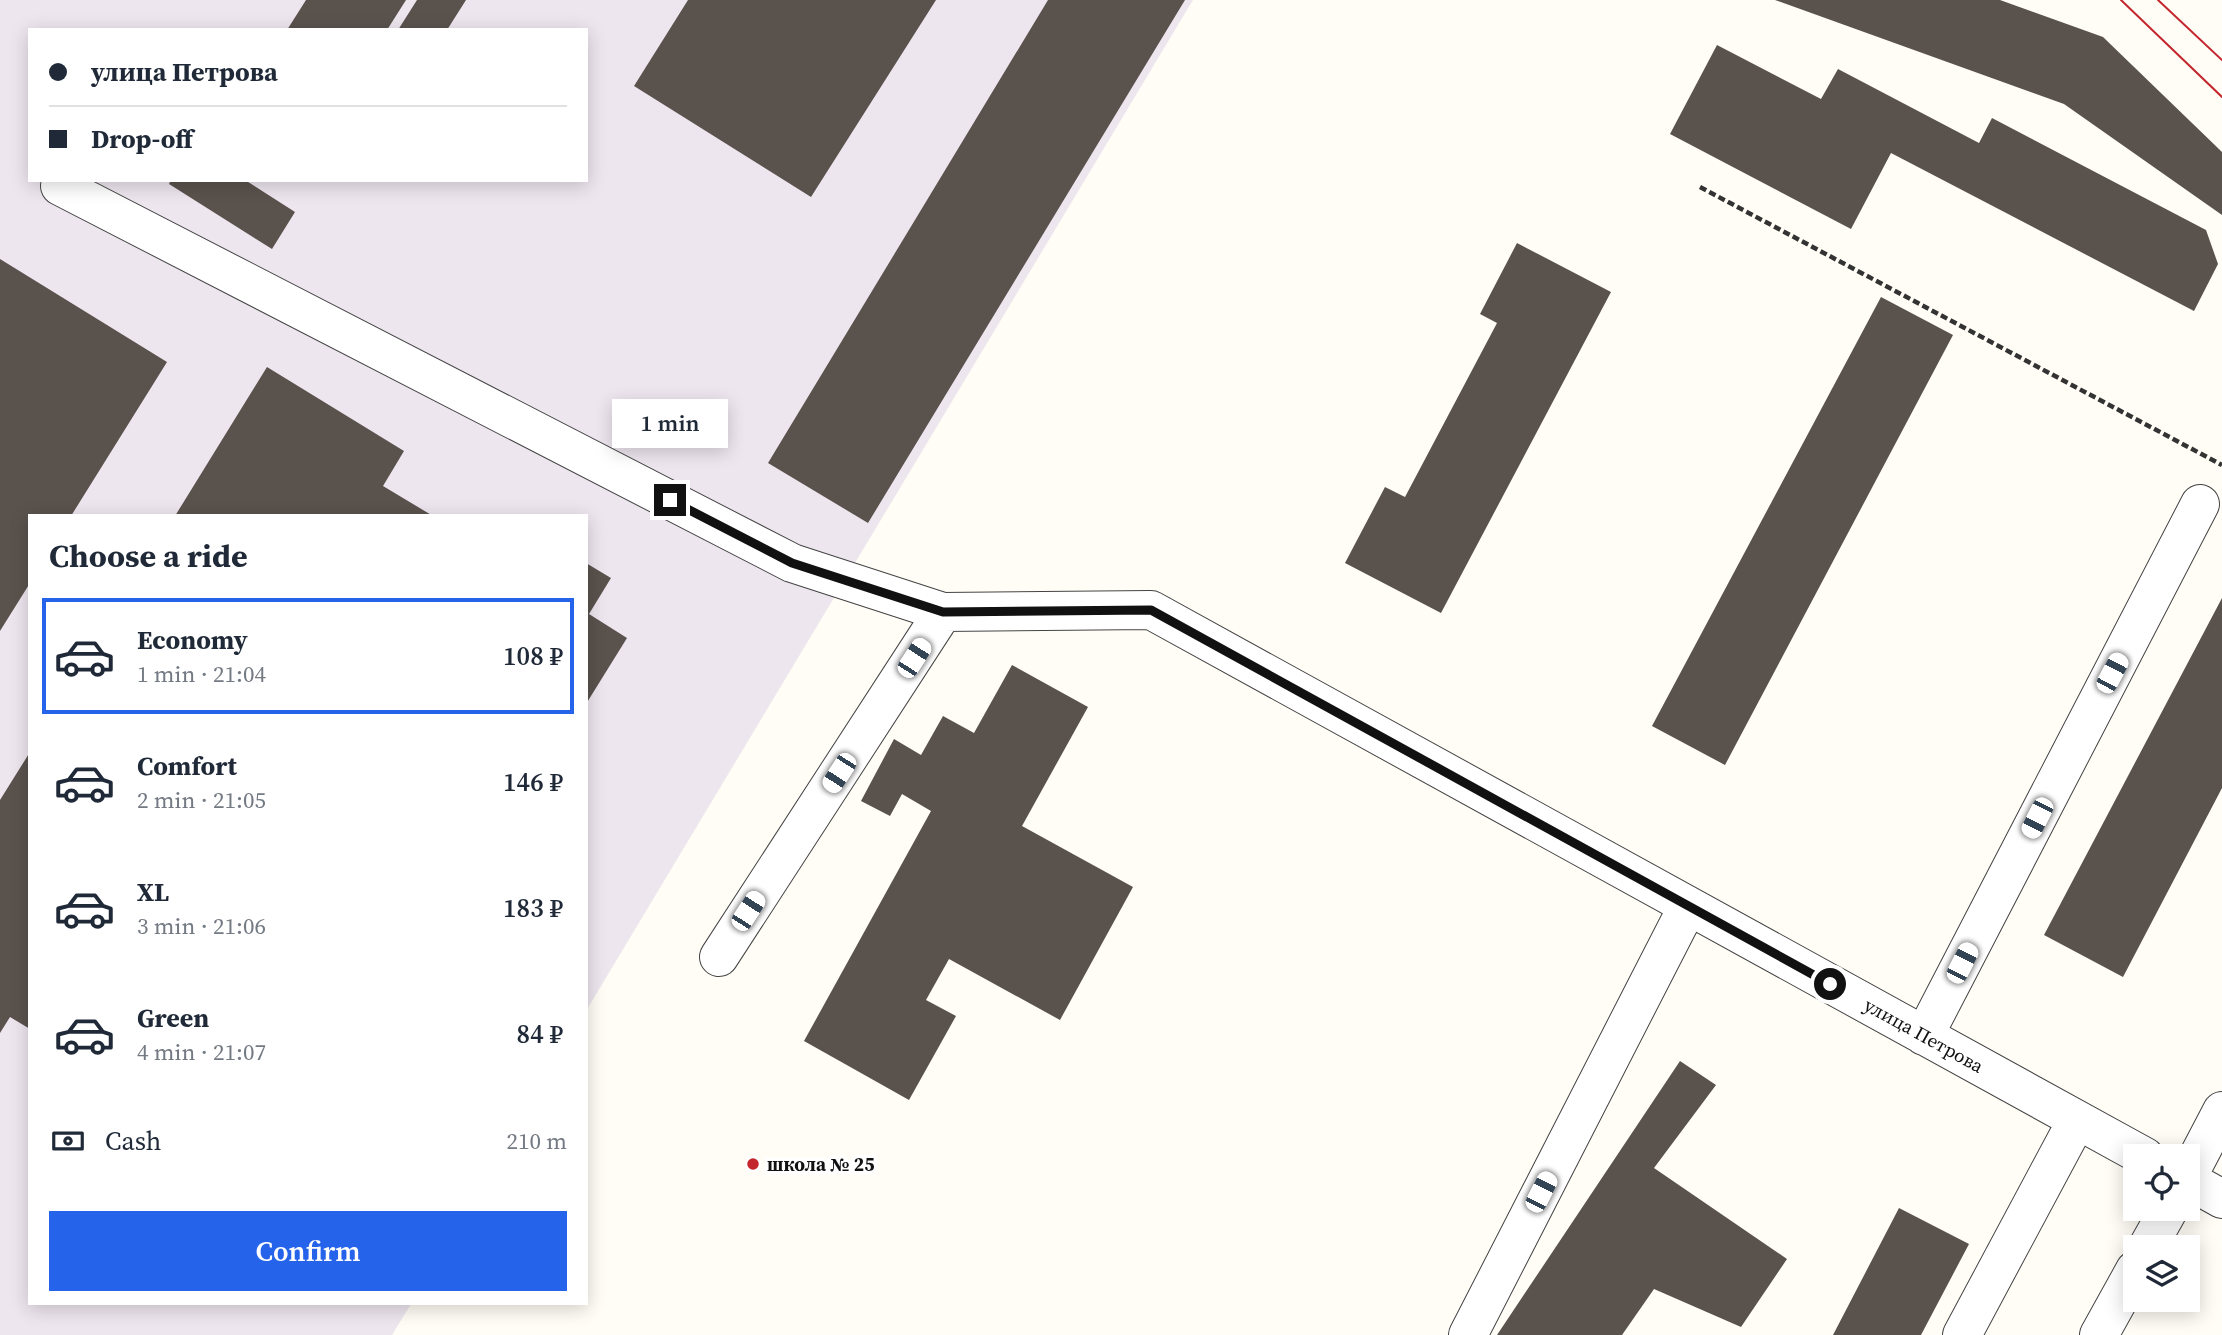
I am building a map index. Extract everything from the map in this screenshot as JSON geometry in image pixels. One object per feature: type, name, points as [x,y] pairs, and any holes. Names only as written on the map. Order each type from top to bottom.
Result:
[{"type":"street","points":[[60,186],[792,563],[943,612],[719,957]]},
{"type":"street","points":[[1924,1036],[2200,504]]},
{"type":"street","name":"улица Петрова","points":[[943,612],[1151,610],[2123,1145]]},
{"type":"street","points":[[1468,1335],[1688,906]]},
{"type":"street","points":[[2200,1154],[2222,1111]]},
{"type":"street","points":[[1962,1335],[2077,1120]]},
{"type":"street","points":[[2200,1185],[2222,1199]]},
{"type":"street","points":[[2099,1335],[2123,1292]]},
{"type":"path","points":[[1700,187],[2222,465]]},
{"type":"shaded area","points":[[0,0],[1193,0],[588,1008],[588,514],[28,514],[28,1305],[410,1305],[392,1335],[0,1335]]},
{"type":"building","points":[[306,0],[406,0],[388,28],[288,28]]},
{"type":"building","points":[[417,0],[466,0],[448,28],[399,28]]},
{"type":"building","points":[[688,0],[936,0],[811,197],[634,86]]},
{"type":"building","points":[[1048,0],[1185,0],[868,523],[768,463]]},
{"type":"building","points":[[1775,0],[2000,0],[2103,37],[2222,152],[2222,215],[2064,104]]},
{"type":"building","points":[[1717,45],[1821,99],[1838,69],[1979,143],[1992,118],[2206,230],[2218,264],[2194,311],[1891,153],[1851,229],[1670,134]]},
{"type":"building","points":[[248,182],[295,212],[272,249],[169,184]]},
{"type":"building","points":[[1517,243],[1611,292],[1441,613],[1345,563],[1385,487],[1405,497],[1497,323],[1480,314]]},
{"type":"building","points":[[0,259],[167,362],[72,514],[28,514],[28,586],[0,631]]},
{"type":"building","points":[[1881,297],[1953,335],[1725,765],[1652,726]]},
{"type":"building","points":[[267,367],[404,451],[383,486],[430,514],[176,514]]},
{"type":"building","points":[[588,564],[611,578],[589,614],[627,638],[588,701]]},
{"type":"building","points":[[2222,598],[2222,788],[2123,977],[2044,935]]},
{"type":"building","points":[[1012,665],[1088,707],[1022,826],[1133,887],[1060,1020],[949,959],[926,1000],[956,1016],[909,1100],[804,1041],[931,811],[902,794],[890,816],[861,801],[894,739],[921,755],[943,716],[974,733]]},
{"type":"building","points":[[28,755],[28,1028],[10,1017],[0,1033],[0,800]]},
{"type":"building","points":[[1680,1061],[1716,1085],[1654,1168],[1787,1259],[1741,1327],[1654,1289],[1622,1335],[1497,1335]]},
{"type":"building","points":[[1899,1208],[1969,1244],[1921,1335],[1833,1335]]},
{"type":"tram line","points":[[2121,0],[2222,97]]},
{"type":"tram line","points":[[2158,0],[2222,60]]},
{"type":"place","name":"школа № 25","points":[[753,1164]]},
{"type":"route","points":[[670,500],[792,563],[943,612],[1151,610],[1830,984]]}]
